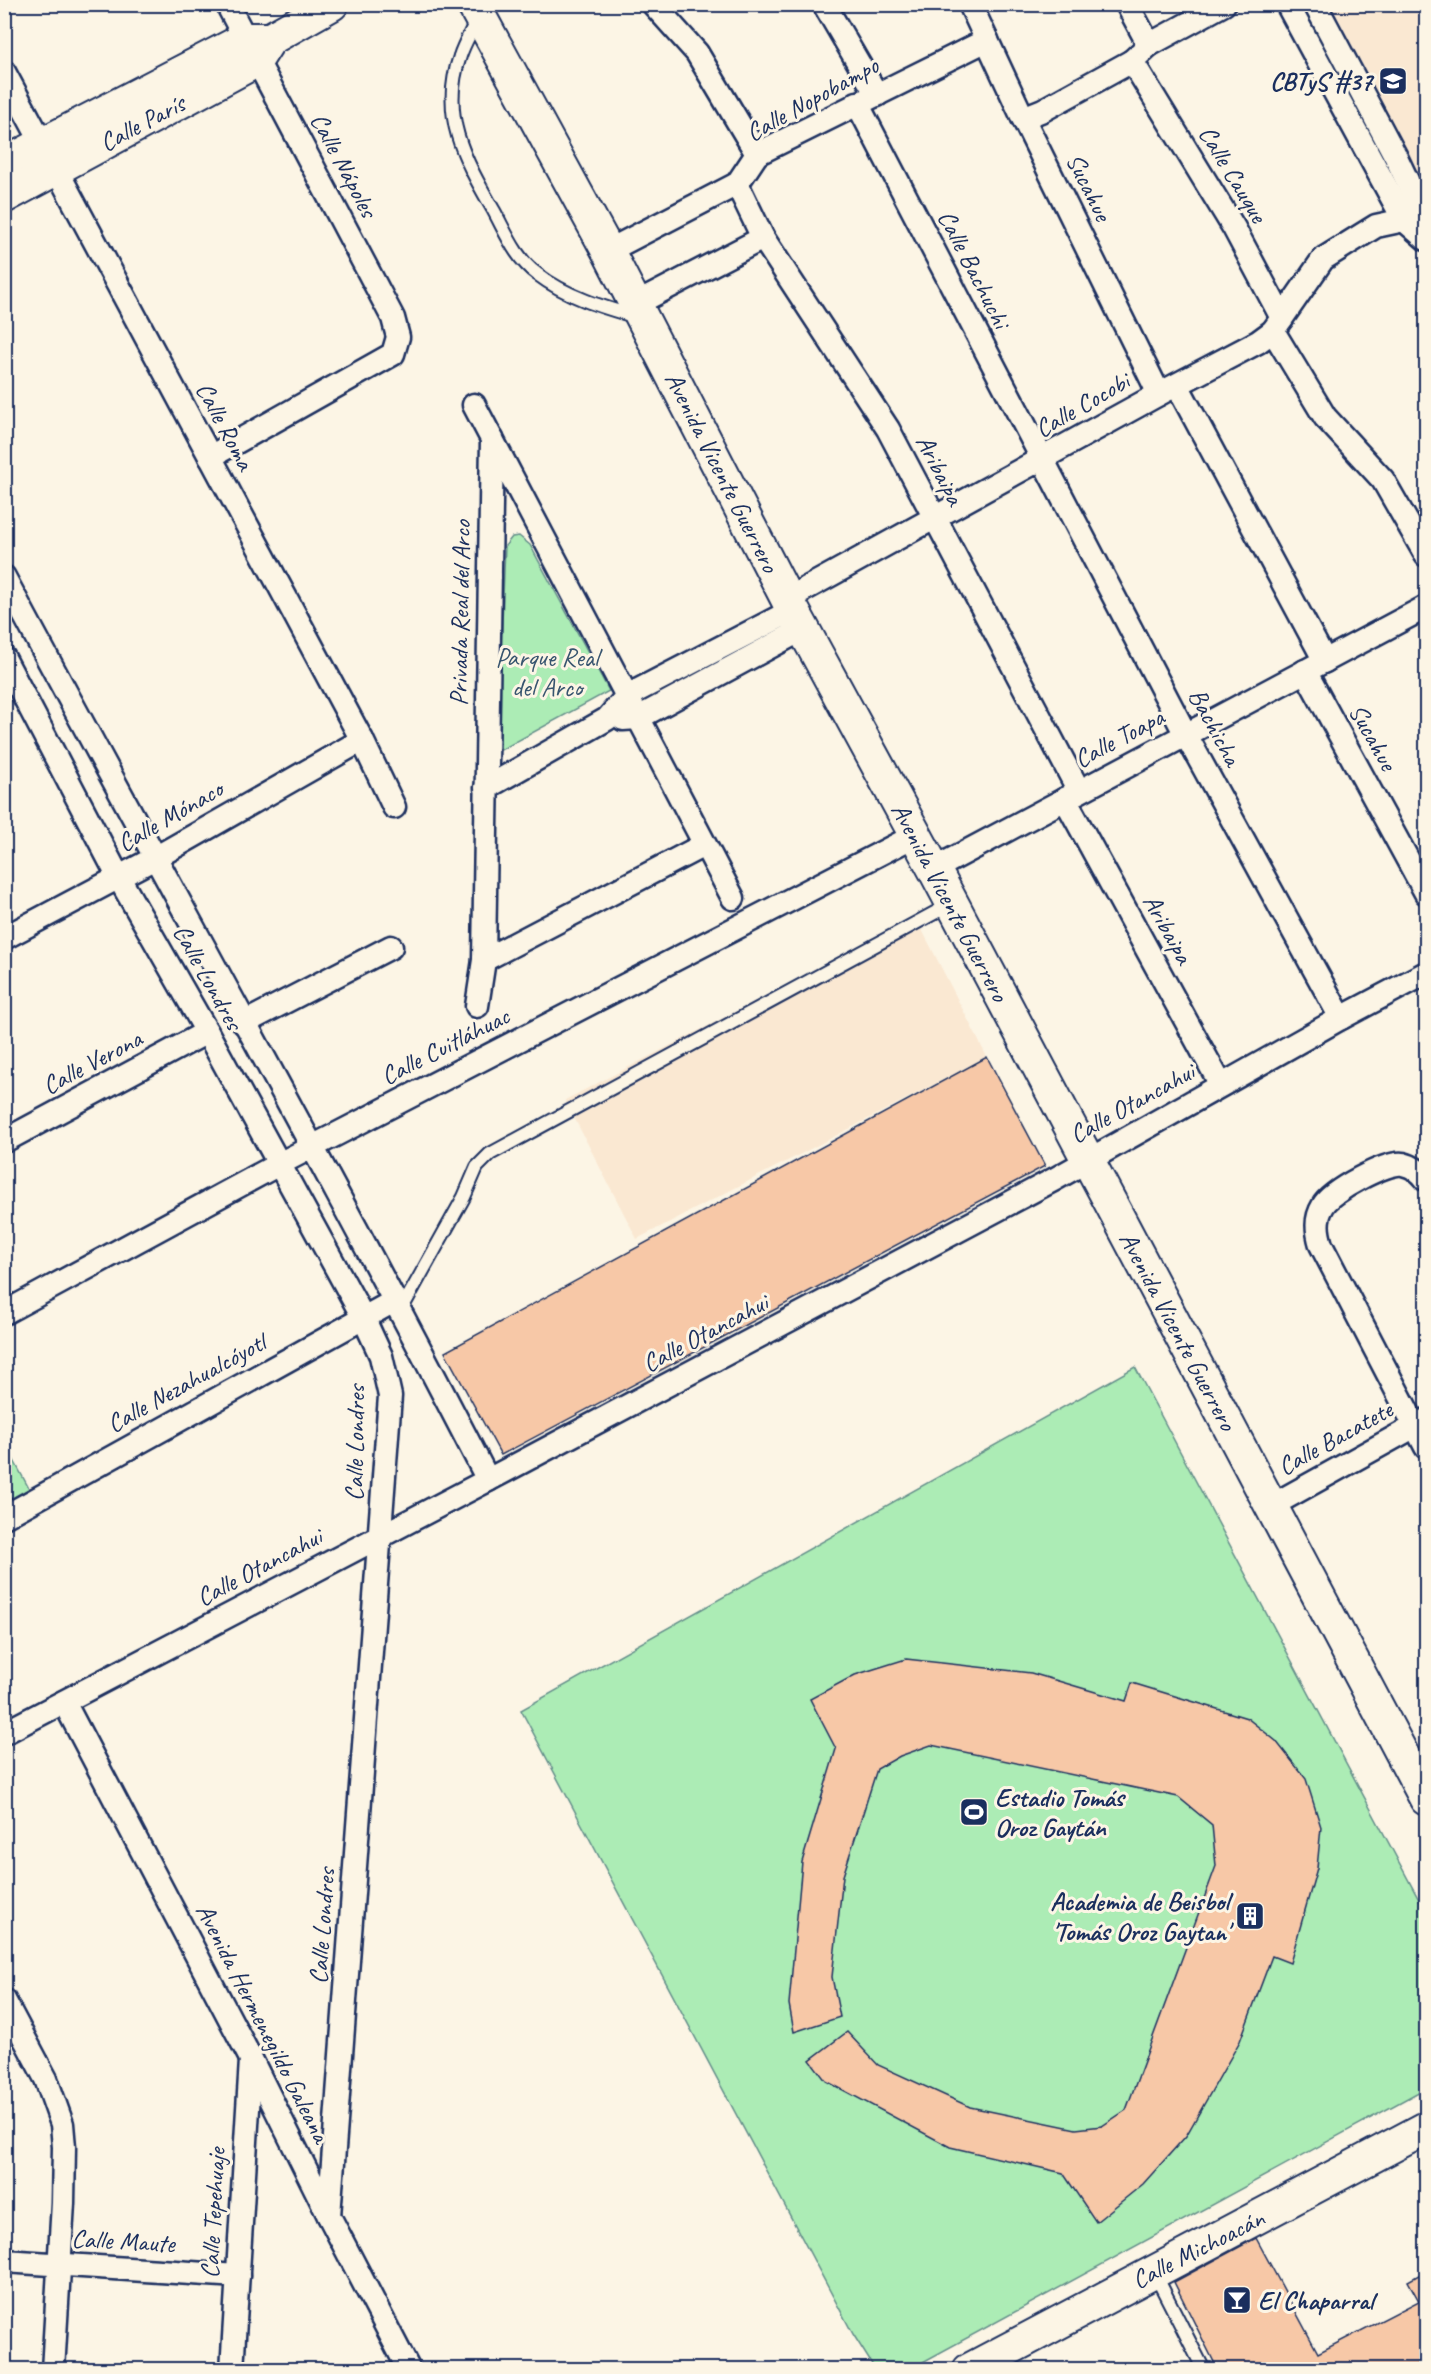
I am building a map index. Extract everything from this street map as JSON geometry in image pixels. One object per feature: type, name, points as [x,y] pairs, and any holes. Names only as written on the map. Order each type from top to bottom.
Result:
[{"type":"main road","name":"Calle París","points":[[4,197],[49,157],[332,4]]},
{"type":"main road","name":"Avenida Vicente Guerrero","points":[[476,10],[608,251],[794,613],[934,869],[1426,1799]]},
{"type":"main road","name":"Calle París","points":[[4,164],[49,157]]},
{"type":"main road","name":"Calle Michoacán","points":[[969,2370],[1154,2271],[1323,2185],[1426,2128]]},
{"type":"street","name":"Calle Nápoles","points":[[210,457],[393,354],[398,337],[393,318],[257,46],[227,4]]},
{"type":"street","points":[[653,4],[697,53],[758,154]]},
{"type":"street","name":"Calle Bachuchi","points":[[824,4],[867,99],[1042,461]]},
{"type":"street","name":"Sucahue","points":[[970,4],[1023,118],[1315,666],[1426,892]]},
{"type":"street","points":[[1127,4],[1149,45]]},
{"type":"street","points":[[1023,118],[1043,110],[1132,61],[1149,45],[1224,4]]},
{"type":"street","points":[[1287,4],[1409,186]]},
{"type":"street","points":[[1315,4],[1409,186],[1426,239]]},
{"type":"street","name":"Calle Nopobampo","points":[[608,251],[737,184],[758,154],[987,40]]},
{"type":"street","name":"Calle Cauque","points":[[1132,61],[1234,228],[1277,325],[1325,417],[1383,480],[1426,555]]},
{"type":"street","name":"Calle Roma","points":[[4,72],[362,740],[394,807]]},
{"type":"street","name":"Aribaipa","points":[[737,184],[763,238],[888,429],[1221,1085]]},
{"type":"street","points":[[1376,226],[1409,186]]},
{"type":"street","points":[[1417,212],[1426,233]]},
{"type":"street","name":"Calle Cocobi","points":[[794,613],[933,519],[1258,342],[1277,325],[1323,259],[1376,226],[1417,212]]},
{"type":"street","points":[[640,312],[763,238]]},
{"type":"street","name":"Privada Real del Arco","points":[[474,405],[733,898]]},
{"type":"street","name":"Privada Real del Arco","points":[[477,1006],[484,960],[492,439]]},
{"type":"street","name":"Bachicha","points":[[1042,461],[1186,735],[1341,1018]]},
{"type":"street","name":"Calle Londres","points":[[4,578],[398,1305],[488,1480]]},
{"type":"street","name":"Calle Toapa","points":[[934,869],[1315,666],[1425,611]]},
{"type":"street","points":[[486,788],[607,720],[627,696],[794,613]]},
{"type":"street","points":[[607,720],[638,718],[794,613]]},
{"type":"street","name":"Calle Londres","points":[[4,658],[119,878],[207,1032],[363,1317],[381,1356],[390,1396],[329,2216]]},
{"type":"street","name":"Calle Mónaco","points":[[4,938],[119,878],[362,740]]},
{"type":"street","name":"Calle Cuitláhuac","points":[[4,1313],[279,1164],[914,836]]},
{"type":"street","points":[[484,960],[704,845]]},
{"type":"street","points":[[244,1023],[391,947]]},
{"type":"street","name":"Calle Otancahui","points":[[4,1732],[488,1480],[1088,1160],[1426,973]]},
{"type":"street","name":"Calle Verona","points":[[4,1141],[207,1032]]},
{"type":"street","points":[[1426,1179],[1411,1167],[1396,1164],[1358,1179],[1324,1203],[1318,1216],[1318,1234],[1321,1245],[1421,1423],[1426,1447]]},
{"type":"street","name":"Calle Nezahualcóyotl","points":[[4,1517],[363,1317],[398,1305]]},
{"type":"street","name":"Calle Bacatete","points":[[1271,1506],[1421,1423]]},
{"type":"street","name":"Avenida Hermenegildo Galeana","points":[[64,1702],[251,2059],[409,2370]]},
{"type":"street","points":[[4,2000],[46,2079],[62,2124],[63,2203],[54,2370]]},
{"type":"street","name":"Calle Tepehuaje","points":[[232,2370],[251,2059]]},
{"type":"street","name":"Calle Maute","points":[[4,2261],[238,2276]]},
{"type":"lane","points":[[476,10],[453,82],[453,112],[464,157],[519,256],[536,274],[554,286],[593,304],[640,312]]},
{"type":"lane","points":[[398,1305],[464,1197],[477,1167],[490,1154],[951,904]]},
{"type":"lane","points":[[1154,2271],[1204,2370]]},
{"type":"shaded area","name":"CBTyS #37","points":[[1318,5],[1426,5],[1426,176],[1414,207]]},
{"type":"shaded area","points":[[916,918],[987,1057],[637,1239],[565,1100]]},
{"type":"green space","name":"Parque Real del Arco","points":[[519,536],[530,545],[609,691],[497,752],[505,546],[512,537]]},
{"type":"green space","name":"Estadio Tomás Oroz Gaytán","points":[[1135,1367],[1426,1913],[1426,2088],[910,2369],[875,2369],[853,2334],[521,1710]]},
{"type":"green space","points":[[4,1442],[33,1496],[4,1511]]},
{"type":"building","points":[[987,1057],[1045,1166],[501,1455],[445,1352]]},
{"type":"building","name":"Academia de Beisbol 'Tomás Oroz Gaytan'","points":[[906,1659],[1031,1673],[1126,1701],[1132,1683],[1247,1718],[1276,1741],[1306,1779],[1321,1827],[1317,1868],[1290,1963],[1272,1956],[1240,2041],[1186,2136],[1143,2184],[1096,2222],[1063,2173],[950,2147],[826,2081],[810,2060],[847,2032],[878,2065],[970,2107],[1076,2129],[1102,2126],[1126,2110],[1216,1866],[1212,1825],[1178,1797],[931,1745],[900,1756],[877,1769],[843,1876],[832,1977],[840,2017],[794,2032],[789,2004],[802,1862],[836,1749],[810,1699],[855,1675]]},
{"type":"building","points":[[1256,2238],[1318,2353],[1419,2301],[1408,2281],[1426,2271],[1426,2370],[1218,2370],[1174,2282]]},
{"type":"place","name":"CBTyS #37","points":[[1393,81]]},
{"type":"place","name":"Estadio Tomás Oroz Gaytán","points":[[974,1812]]},
{"type":"place","name":"Academia de Beisbol 'Tomás Oroz Gaytan'","points":[[1250,1916]]},
{"type":"place","name":"El Chaparral","points":[[1237,2300]]}]
